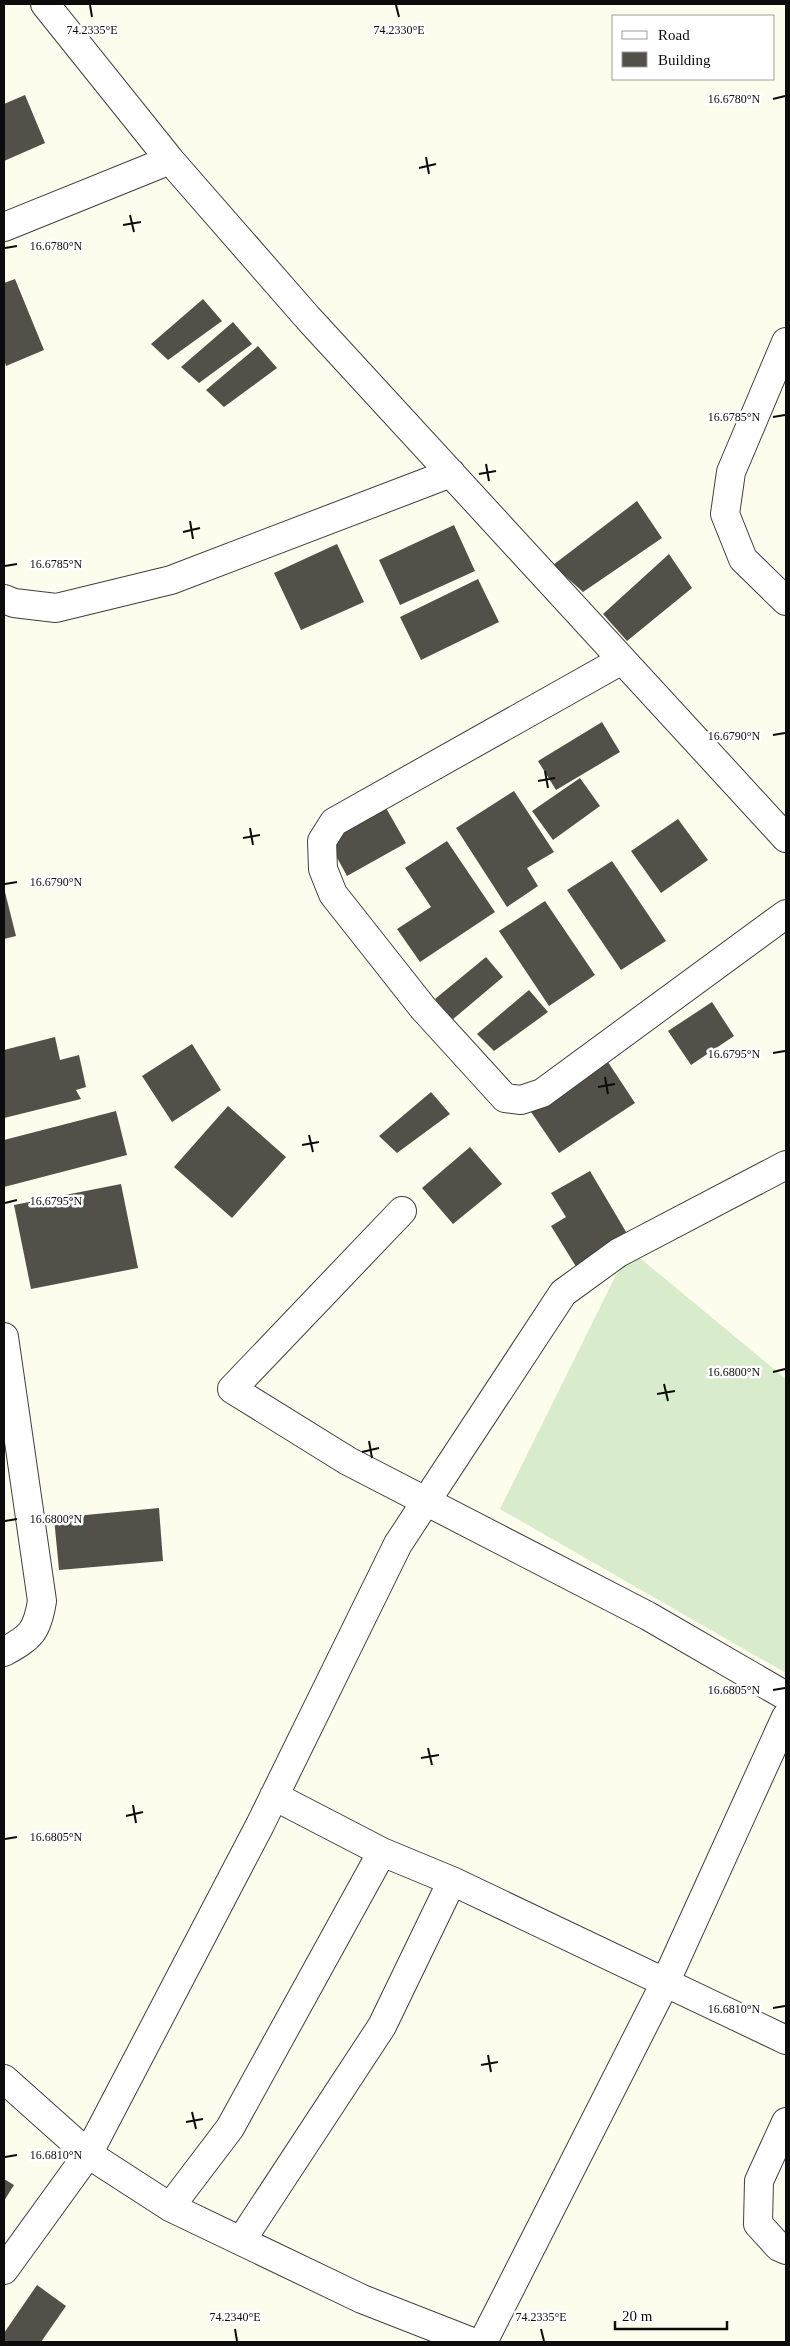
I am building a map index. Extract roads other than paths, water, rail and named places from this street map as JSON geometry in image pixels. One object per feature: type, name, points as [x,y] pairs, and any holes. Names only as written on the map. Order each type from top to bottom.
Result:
[{"type":"street","points":[[45,4],[170,160],[308,318],[786,838]]},
{"type":"street","points":[[4,227],[170,160]]},
{"type":"street","points":[[786,342],[731,472],[725,514],[743,559],[786,600]]},
{"type":"street","points":[[4,600],[56,608],[171,580],[450,473]]},
{"type":"street","points":[[622,660],[334,822],[322,841],[323,869],[333,894],[423,1008],[505,1098],[521,1100],[542,1093],[786,914]]},
{"type":"street","points":[[4,2270],[88,2154],[274,1796],[398,1544],[563,1293],[618,1253],[786,1165]]},
{"type":"street","points":[[402,1211],[232,1389],[348,1461],[648,1616],[786,1696]]},
{"type":"street","points":[[4,1337],[6,1369],[42,1601],[38,1623],[27,1640],[4,1652]]},
{"type":"street","points":[[483,2342],[665,1982],[786,1717]]},
{"type":"street","points":[[274,1796],[382,1852],[452,1881],[786,2040]]},
{"type":"street","points":[[170,2207],[230,2128],[382,1852]]},
{"type":"street","points":[[241,2241],[382,2026],[452,1881]]},
{"type":"street","points":[[4,2079],[88,2154],[170,2207],[362,2299],[472,2342]]},
{"type":"street","points":[[786,2122],[759,2181],[758,2224],[779,2247],[786,2250]]}]
